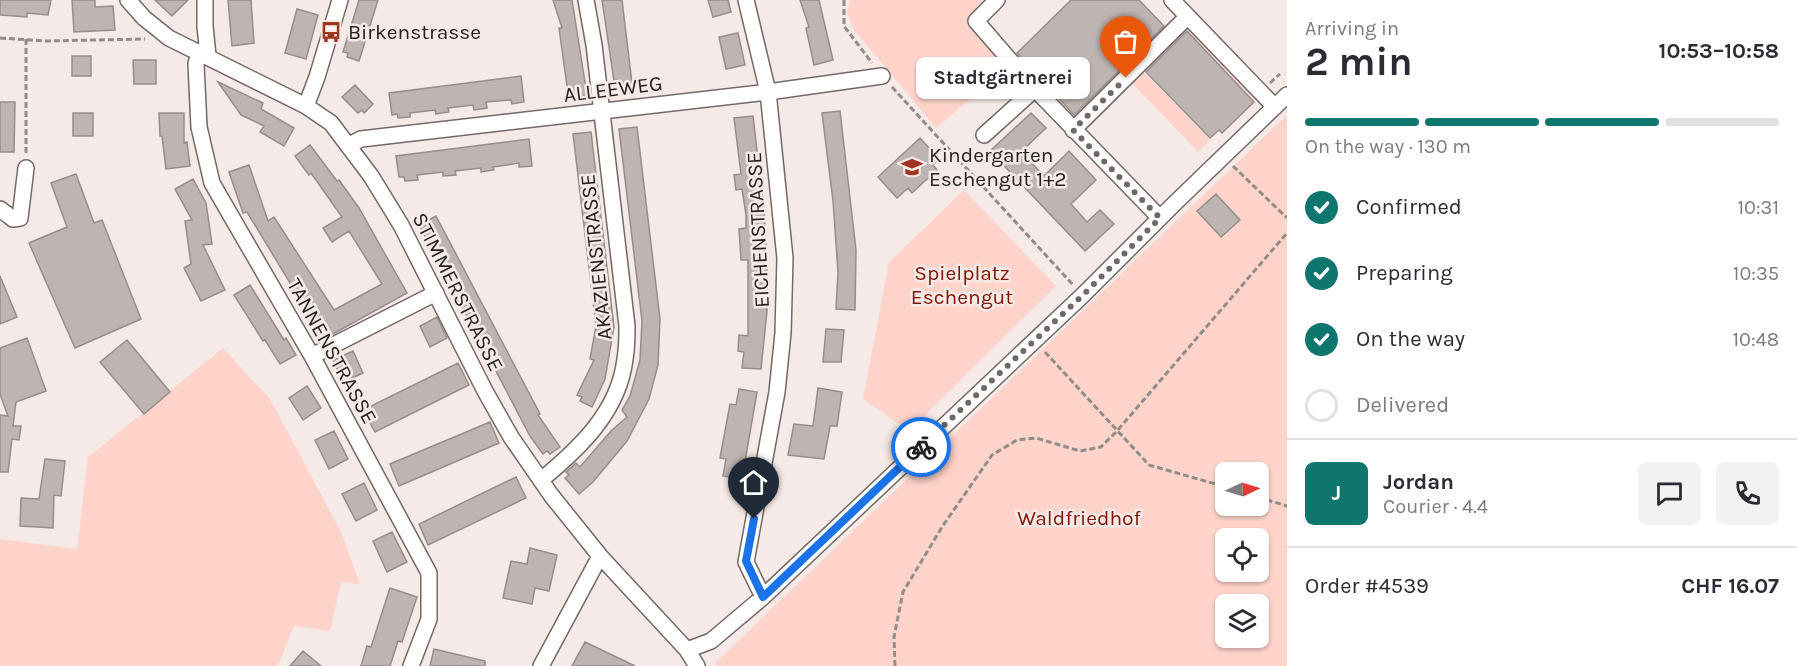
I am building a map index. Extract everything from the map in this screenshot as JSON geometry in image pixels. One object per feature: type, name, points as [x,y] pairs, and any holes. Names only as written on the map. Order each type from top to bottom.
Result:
[{"type":"street","name":"STIMMERSTRASSE","points":[[128,0],[144,18],[169,38],[306,106],[331,123],[371,176],[401,225],[485,391],[511,437],[600,556],[687,650],[697,666]]},
{"type":"street","name":"TANNENSTRASSE","points":[[205,0],[204,54],[196,64],[198,127],[212,183],[312,356],[429,573],[429,619],[411,666]]},
{"type":"street","points":[[306,106],[340,0]]},
{"type":"street","name":"AKAZIENSTRASSE","points":[[541,480],[568,458],[600,423],[616,393],[625,360],[627,326],[602,111],[586,0]]},
{"type":"street","name":"EICHENSTRASSE","points":[[746,0],[768,92],[785,258],[783,333],[777,392],[746,561],[763,597]]},
{"type":"street","points":[[997,0],[976,21],[1073,130],[1160,218]]},
{"type":"street","points":[[1172,0],[1275,106]]},
{"type":"street","points":[[1073,130],[1187,16]]},
{"type":"street","name":"ALLEEWEG","points":[[349,145],[361,139],[768,92],[882,76]]},
{"type":"street","points":[[984,135],[1035,89]]},
{"type":"street","points":[[687,650],[711,641],[763,597],[1083,295],[1287,95]]},
{"type":"street","points":[[0,209],[13,219],[20,218],[26,168]]},
{"type":"street","points":[[312,356],[436,293]]},
{"type":"street","points":[[541,666],[600,556]]},
{"type":"path","points":[[843,0],[844,27],[882,76],[1083,295]]},
{"type":"path","points":[[0,38],[46,41],[169,38]]},
{"type":"path","points":[[26,39],[26,168]]},
{"type":"path","points":[[1223,156],[1287,218]]},
{"type":"path","points":[[895,666],[894,637],[903,592],[942,527],[992,454],[1017,440],[1036,438],[1080,452],[1101,447],[1287,233]]},
{"type":"path","points":[[1034,340],[1149,465],[1215,484]]},
{"type":"path","points":[[1269,500],[1287,506]]},
{"type":"green space","points":[[850,0],[989,0],[967,21],[1008,67],[936,128],[854,30],[847,12]]},
{"type":"green space","points":[[1192,29],[1258,97],[1255,101],[1188,31]]},
{"type":"green space","points":[[1144,72],[1210,140],[1198,152],[1132,83]]},
{"type":"green space","name":"Waldfriedhof","points":[[1287,115],[1287,666],[717,666],[715,663]]},
{"type":"green space","name":"Spielplatz Eschengut","points":[[964,190],[1056,286],[909,431],[863,399],[889,262]]},
{"type":"green space","points":[[223,348],[270,399],[341,532],[360,584],[341,582],[330,631],[294,626],[278,666],[0,666],[0,539],[77,549],[88,457]]},
{"type":"building","points":[[0,0],[51,0],[48,15],[27,13],[27,17],[0,15]]},
{"type":"building","points":[[72,0],[95,0],[95,7],[113,6],[115,30],[74,32]]},
{"type":"building","points":[[155,0],[188,0],[172,16]]},
{"type":"building","points":[[228,0],[251,0],[254,43],[232,46]]},
{"type":"building","points":[[359,0],[378,0],[359,61],[347,57],[348,53],[343,52]]},
{"type":"building","points":[[553,0],[572,0],[587,95],[574,97],[573,92],[568,93],[559,28],[562,28]]},
{"type":"building","points":[[602,0],[622,0],[632,83],[619,85],[618,80],[614,81]]},
{"type":"building","points":[[708,0],[728,0],[731,12],[713,17]]},
{"type":"building","points":[[800,0],[819,0],[833,60],[814,65],[806,28],[809,27]]},
{"type":"building","points":[[1071,0],[1139,0],[1164,26],[1074,115],[1017,53]]},
{"type":"building","points":[[297,9],[318,15],[306,59],[285,53]]},
{"type":"building","points":[[1187,31],[1254,102],[1222,133],[1219,130],[1210,138],[1146,72]]},
{"type":"building","points":[[738,33],[745,65],[726,69],[719,37]]},
{"type":"building","points":[[72,56],[91,56],[91,76],[72,76]]},
{"type":"building","points":[[133,60],[156,60],[156,84],[134,84]]},
{"type":"building","points":[[521,76],[524,102],[512,104],[511,100],[486,102],[487,108],[474,110],[473,105],[448,108],[449,112],[436,114],[435,110],[410,113],[410,117],[398,118],[397,114],[392,115],[389,93]]},
{"type":"building","points":[[218,82],[263,103],[261,109],[294,128],[284,146],[260,132],[264,126],[241,115]]},
{"type":"building","points":[[355,85],[373,104],[364,113],[362,110],[358,113],[342,97]]},
{"type":"building","points":[[0,102],[15,102],[14,152],[0,152]]},
{"type":"building","points":[[840,111],[856,250],[855,310],[836,309],[838,272],[833,201],[822,113]]},
{"type":"building","points":[[73,113],[93,113],[93,136],[73,136]]},
{"type":"building","points":[[159,113],[184,113],[184,143],[187,142],[190,166],[166,169],[162,136],[160,136]]},
{"type":"building","points":[[1031,113],[1046,128],[1021,152],[1044,176],[1069,151],[1096,180],[1071,204],[1087,222],[1100,210],[1114,224],[1085,251],[990,151]]},
{"type":"building","points":[[753,116],[764,209],[767,259],[767,311],[761,369],[742,368],[744,352],[738,351],[739,335],[748,336],[748,260],[741,260],[739,229],[746,228],[746,215],[742,189],[736,190],[734,175],[741,174],[734,118]]},
{"type":"building","points":[[637,127],[660,319],[658,365],[649,399],[627,441],[593,482],[579,494],[565,478],[569,475],[566,472],[576,463],[580,467],[611,431],[627,417],[622,410],[630,396],[640,360],[642,321],[619,129]]},
{"type":"building","points":[[591,132],[614,327],[605,379],[592,407],[580,401],[582,397],[577,395],[594,360],[590,359],[596,326],[573,134]]},
{"type":"building","name":"Kindergarten Eschengut 1+2","points":[[920,138],[939,159],[933,165],[937,170],[912,193],[908,188],[897,198],[878,177]]},
{"type":"building","points":[[529,139],[532,166],[519,167],[519,163],[493,167],[494,170],[481,172],[481,168],[455,171],[456,175],[443,176],[443,172],[417,175],[418,180],[405,181],[404,177],[399,177],[396,156]]},
{"type":"building","points":[[310,145],[359,208],[407,293],[324,339],[247,212],[243,213],[229,172],[249,165],[268,221],[274,217],[334,310],[382,284],[349,231],[332,242],[323,228],[342,217],[311,173],[309,175],[295,156]]},
{"type":"building","points":[[76,174],[94,223],[102,220],[141,319],[75,348],[29,243],[67,227],[51,183]]},
{"type":"building","points":[[193,179],[206,203],[212,244],[203,245],[225,290],[201,301],[184,268],[191,264],[185,221],[192,220],[175,189]]},
{"type":"building","points":[[1216,194],[1240,220],[1221,237],[1197,211]]},
{"type":"building","points":[[436,216],[540,414],[538,415],[560,447],[550,454],[547,451],[543,454],[530,436],[419,225]]},
{"type":"building","points":[[0,276],[17,317],[0,324]]},
{"type":"building","points":[[250,285],[296,355],[280,364],[234,295]]},
{"type":"building","points":[[437,317],[447,338],[430,347],[420,326]]},
{"type":"building","points":[[826,329],[844,330],[841,362],[823,362]]},
{"type":"building","points":[[27,338],[46,391],[16,402],[13,426],[21,426],[19,440],[12,439],[8,472],[0,472],[0,415],[8,416],[0,394],[0,348]]},
{"type":"building","points":[[127,340],[170,392],[144,414],[100,362]]},
{"type":"building","points":[[353,351],[363,373],[343,382],[333,360]]},
{"type":"building","points":[[458,363],[469,385],[375,432],[363,410]]},
{"type":"building","points":[[307,386],[321,408],[303,420],[289,398]]},
{"type":"building","points":[[818,388],[842,392],[837,426],[830,426],[824,459],[788,455],[794,424],[813,426]]},
{"type":"building","points":[[739,389],[757,392],[742,479],[723,476],[726,459],[720,458],[730,404],[736,405]]},
{"type":"building","points":[[490,422],[499,443],[399,486],[390,464]]},
{"type":"building","points":[[334,431],[348,459],[329,469],[315,440]]},
{"type":"building","points":[[45,459],[65,461],[61,496],[54,495],[53,528],[20,526],[21,498],[39,499]]},
{"type":"building","points":[[516,477],[526,498],[428,545],[419,524]]},
{"type":"building","points":[[364,483],[377,510],[356,521],[342,494]]},
{"type":"building","points":[[392,532],[407,562],[387,572],[373,541]]},
{"type":"building","points":[[530,548],[557,555],[549,591],[535,588],[532,604],[503,598],[511,561],[527,564]]},
{"type":"building","points":[[390,588],[417,597],[402,642],[398,641],[390,666],[361,666],[367,646],[371,647]]},
{"type":"building","points":[[585,642],[635,666],[572,666]]},
{"type":"building","points":[[434,649],[485,661],[485,666],[430,666]]},
{"type":"building","points":[[303,651],[321,666],[290,666]]},
{"type":"way so far","points":[[921,447],[1083,295],[1160,218],[1073,130],[1126,78]]},
{"type":"place","name":"Birkenstrasse","points":[[331,32]]},
{"type":"place","name":"Stadtgärtnerei","points":[[1126,78]]},
{"type":"place","name":"Kindergarten Eschengut 1+2","points":[[912,167]]},
{"type":"route","points":[[754,519],[746,561],[763,597],[921,447]]}]
